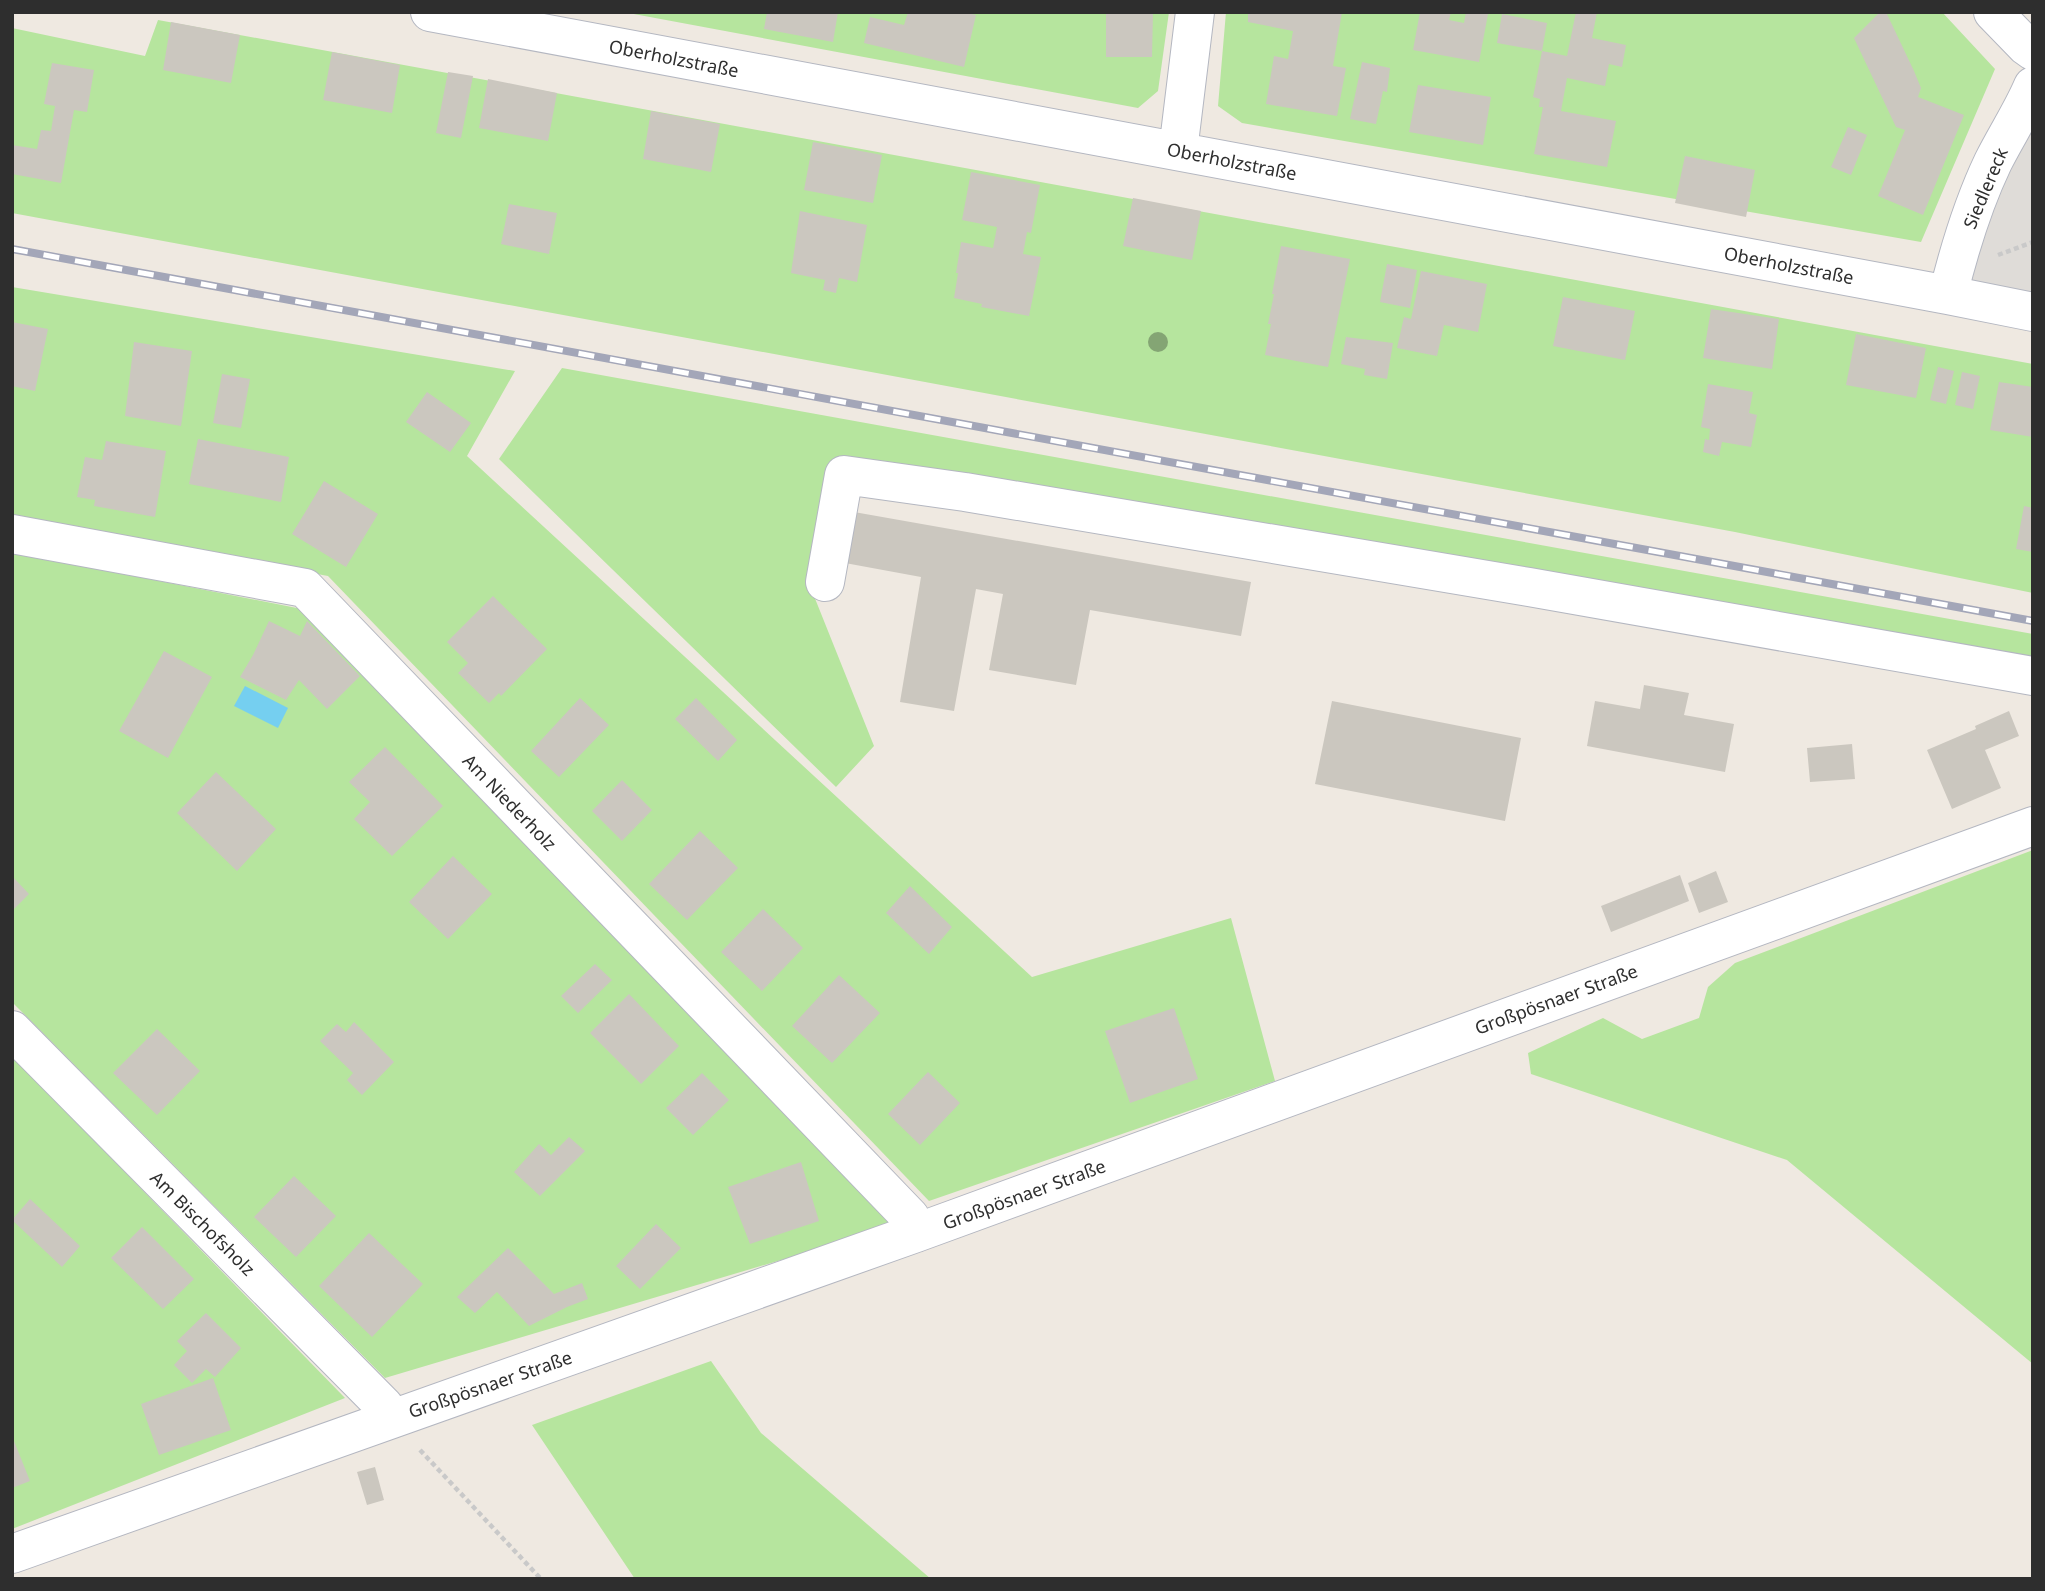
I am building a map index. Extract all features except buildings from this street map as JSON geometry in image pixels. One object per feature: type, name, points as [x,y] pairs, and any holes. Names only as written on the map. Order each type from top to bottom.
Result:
[{"type":"street","name":"Oberholzstraße","points":[[430,12],[2033,312]]},
{"type":"street","points":[[1178,151],[1195,12]]},
{"type":"street","points":[[1993,12],[2033,51]]},
{"type":"street","name":"Siedlereck","points":[[1948,295],[1973,211],[1993,163],[2033,86]]},
{"type":"street","points":[[825,582],[844,475],[965,492],[1515,584],[2033,676]]},
{"type":"street","name":"Am Niederholz","points":[[12,534],[305,588],[910,1217],[916,1233]]},
{"type":"street","name":"Großpösnaer Straße","points":[[12,1554],[916,1233],[2033,826]]},
{"type":"street","name":"Am Bischofsholz","points":[[12,1030],[384,1406],[390,1419]]},
{"type":"path","points":[[390,1419],[541,1579]]},
{"type":"green space","points":[[623,12],[1169,12],[1158,91],[1138,108]]},
{"type":"green space","points":[[1226,12],[1942,12],[1995,69],[1921,242],[1242,123],[1218,106]]},
{"type":"green space","points":[[158,20],[2033,364],[2033,593],[1735,532],[12,213],[12,28],[145,56]]},
{"type":"green space","points":[[12,287],[515,371],[467,456],[1032,977],[1231,918],[1275,1081],[929,1201],[328,576],[12,517]]},
{"type":"green space","points":[[562,368],[2033,634],[2033,670],[838,460],[814,596],[874,746],[836,787],[499,459]]},
{"type":"green space","points":[[12,552],[307,610],[895,1226],[385,1378],[12,1002]]},
{"type":"green space","points":[[2033,850],[2033,1364],[1787,1160],[1531,1074],[1528,1053],[1603,1018],[1642,1039],[1699,1018],[1708,987],[1735,963]]},
{"type":"green space","points":[[12,1056],[345,1398],[12,1529]]},
{"type":"green space","points":[[711,1361],[761,1433],[931,1579],[635,1579],[532,1425]]},
{"type":"shaded area","points":[[2033,86],[2033,312],[1948,295]]},
{"type":"water","points":[[245,686],[288,708],[278,728],[234,706]]},
{"type":"railway","points":[[12,249],[2033,621]]}]
